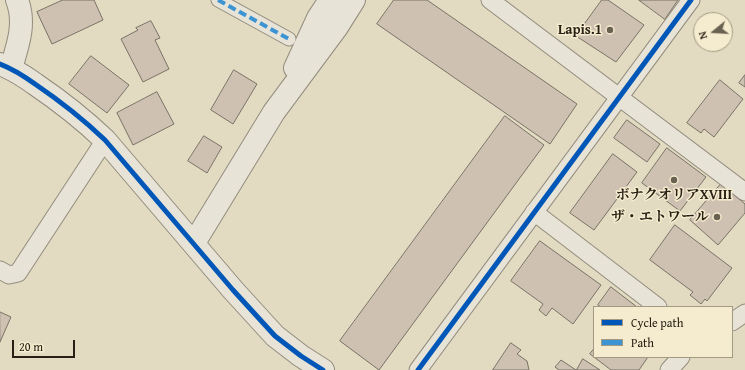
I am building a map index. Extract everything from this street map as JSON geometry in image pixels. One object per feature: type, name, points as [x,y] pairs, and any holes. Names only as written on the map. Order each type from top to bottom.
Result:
[{"type":"street","points":[[16,0],[21,17],[21,36],[5,66],[51,94],[82,118],[105,140],[233,290],[275,336],[301,356],[323,370]]},
{"type":"street","points":[[218,0],[288,40]]},
{"type":"street","points":[[274,112],[318,18],[330,0]]},
{"type":"street","points":[[194,243],[274,112],[337,27],[354,0]]},
{"type":"street","points":[[490,0],[745,192]]},
{"type":"street","points":[[418,370],[691,0]]},
{"type":"street","points":[[0,270],[9,275],[18,273],[105,140]]},
{"type":"street","points":[[534,212],[657,306]]},
{"type":"street","points":[[733,321],[745,313]]},
{"type":"street","points":[[669,370],[680,358]]},
{"type":"building","points":[[63,0],[94,0],[103,20],[52,44],[37,12]]},
{"type":"building","points":[[394,0],[427,0],[577,104],[550,144],[377,24]]},
{"type":"building","name":"Lapis.1","points":[[602,0],[608,0],[644,25],[616,62],[576,36]]},
{"type":"building","points":[[639,0],[678,0],[665,19]]},
{"type":"building","points":[[151,21],[160,38],[155,40],[169,69],[143,82],[121,39],[138,30],[136,28]]},
{"type":"building","points":[[91,56],[129,85],[107,113],[69,84]]},
{"type":"building","points":[[234,70],[257,84],[233,124],[211,110]]},
{"type":"building","points":[[745,75],[745,87],[739,83]]},
{"type":"building","points":[[720,80],[743,99],[714,137],[704,129],[701,133],[687,123]]},
{"type":"building","points":[[157,92],[174,124],[133,145],[117,113]]},
{"type":"building","points":[[505,116],[544,145],[379,370],[340,341]]},
{"type":"building","points":[[627,120],[660,144],[647,162],[614,138]]},
{"type":"building","points":[[204,136],[222,147],[207,173],[188,161]]},
{"type":"building","name":"ボナクオリアXVⅢ","points":[[667,148],[706,177],[680,211],[642,183]]},
{"type":"building","points":[[613,154],[637,172],[594,230],[570,213]]},
{"type":"building","name":"ザ・エトワール","points":[[721,184],[745,204],[745,213],[718,245],[690,220]]},
{"type":"building","points":[[675,225],[732,268],[707,301],[705,299],[701,304],[690,295],[693,292],[650,260]]},
{"type":"building","points":[[540,241],[601,285],[573,324],[552,308],[546,316],[539,310],[543,304],[511,281]]},
{"type":"building","points":[[611,287],[636,306],[600,306],[598,305]]},
{"type":"building","points":[[0,312],[11,317],[0,342]]},
{"type":"building","points":[[511,343],[521,350],[517,354],[527,361],[529,370],[493,370]]},
{"type":"building","points":[[595,358],[647,358],[639,370],[611,370]]},
{"type":"building","points":[[583,359],[600,370],[576,370]]},
{"type":"building","points":[[561,360],[576,370],[559,370],[555,367]]},
{"type":"marked path","points":[[218,0],[289,39]]},
{"type":"cycle path","points":[[418,370],[691,0]]},
{"type":"cycle path","points":[[0,64],[23,75],[80,118],[105,140],[233,290],[275,336],[301,356],[323,370]]},
{"type":"place","name":"Lapis.1","points":[[610,30]]},
{"type":"place","name":"ボナクオリアXVⅢ","points":[[674,180]]},
{"type":"place","name":"ザ・エトワール","points":[[717,217]]}]
